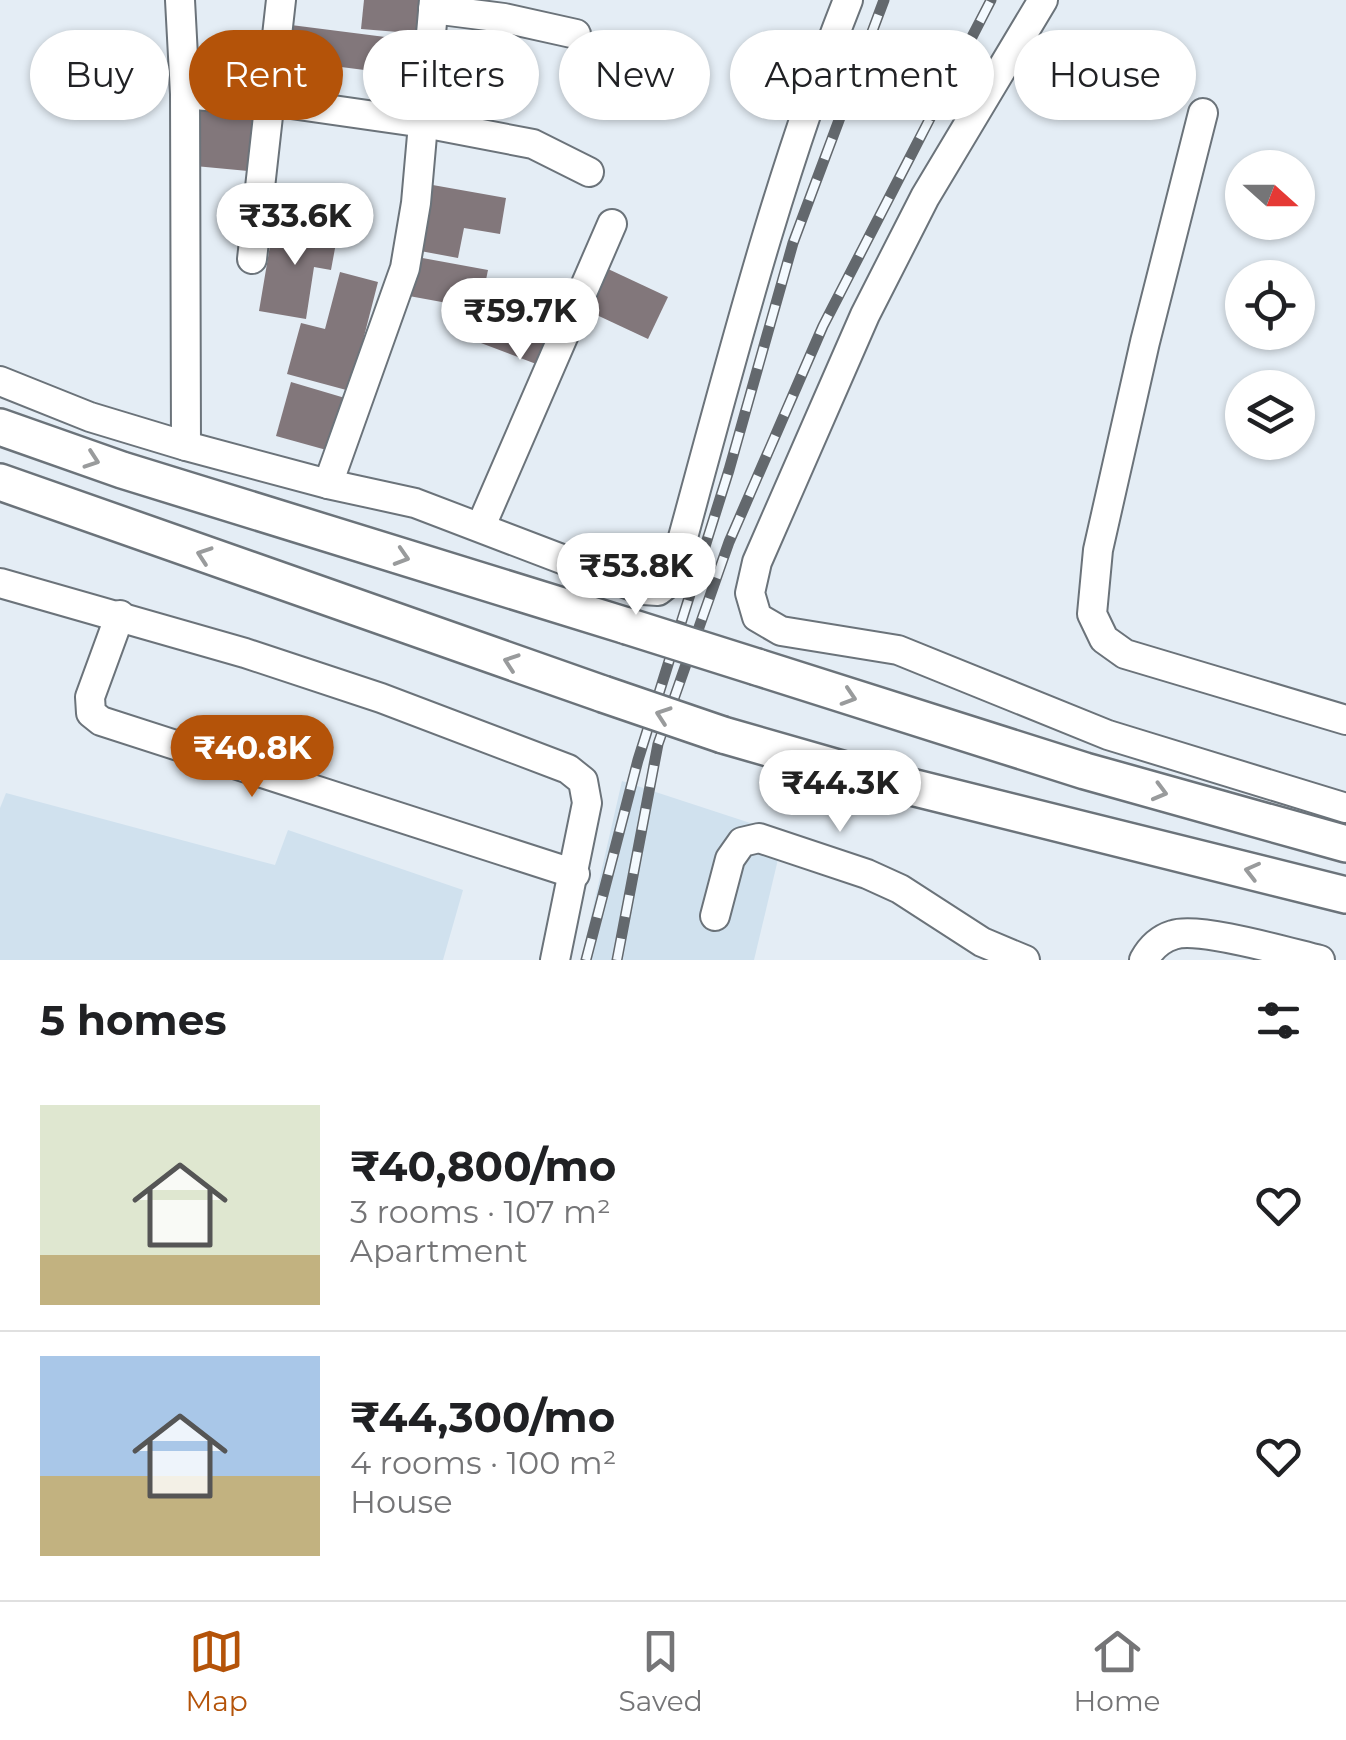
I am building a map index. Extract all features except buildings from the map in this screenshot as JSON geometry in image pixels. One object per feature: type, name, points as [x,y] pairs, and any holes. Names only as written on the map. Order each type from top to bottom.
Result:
[{"type":"main road","points":[[0,426],[122,470],[1084,771],[1346,844]]},
{"type":"main road","points":[[0,482],[723,735],[859,774],[1346,895]]},
{"type":"street","points":[[180,0],[185,94],[186,446]]},
{"type":"street","points":[[277,30],[281,0]]},
{"type":"street","points":[[0,381],[90,417],[186,446],[414,503],[644,590],[658,591],[670,582],[770,220],[848,0]]},
{"type":"street","points":[[1043,0],[925,197],[865,315],[757,562],[750,593],[757,617],[781,630],[898,650],[1108,735],[1346,808]]},
{"type":"street","points":[[328,484],[405,268],[424,123],[433,5],[559,30]]},
{"type":"street","points":[[185,94],[189,94]]},
{"type":"street","points":[[343,112],[533,144],[588,172]]},
{"type":"street","points":[[1203,113],[1098,550],[1092,614],[1104,639],[1125,654],[1346,720]]},
{"type":"street","points":[[252,259],[266,120]]},
{"type":"street","points":[[481,526],[612,224]]},
{"type":"street","points":[[0,583],[62,603],[120,615],[381,698],[568,769],[583,781],[587,803],[555,960]]},
{"type":"street","points":[[120,615],[90,697],[90,714],[100,721],[575,874]]},
{"type":"street","points":[[715,916],[730,859],[742,842],[759,838],[900,889],[982,942],[1024,960]]},
{"type":"street","points":[[1144,960],[1151,948],[1174,934],[1202,934],[1320,960]]},
{"type":"shaded area","points":[[622,781],[784,834],[754,960],[581,960]]},
{"type":"shaded area","points":[[6,793],[275,865],[288,830],[463,890],[443,960],[0,960],[0,808]]},
{"type":"railway","points":[[586,960],[638,760],[729,470],[793,243],[884,0]]},
{"type":"railway","points":[[617,960],[658,744],[729,542],[823,326],[991,0]]}]
